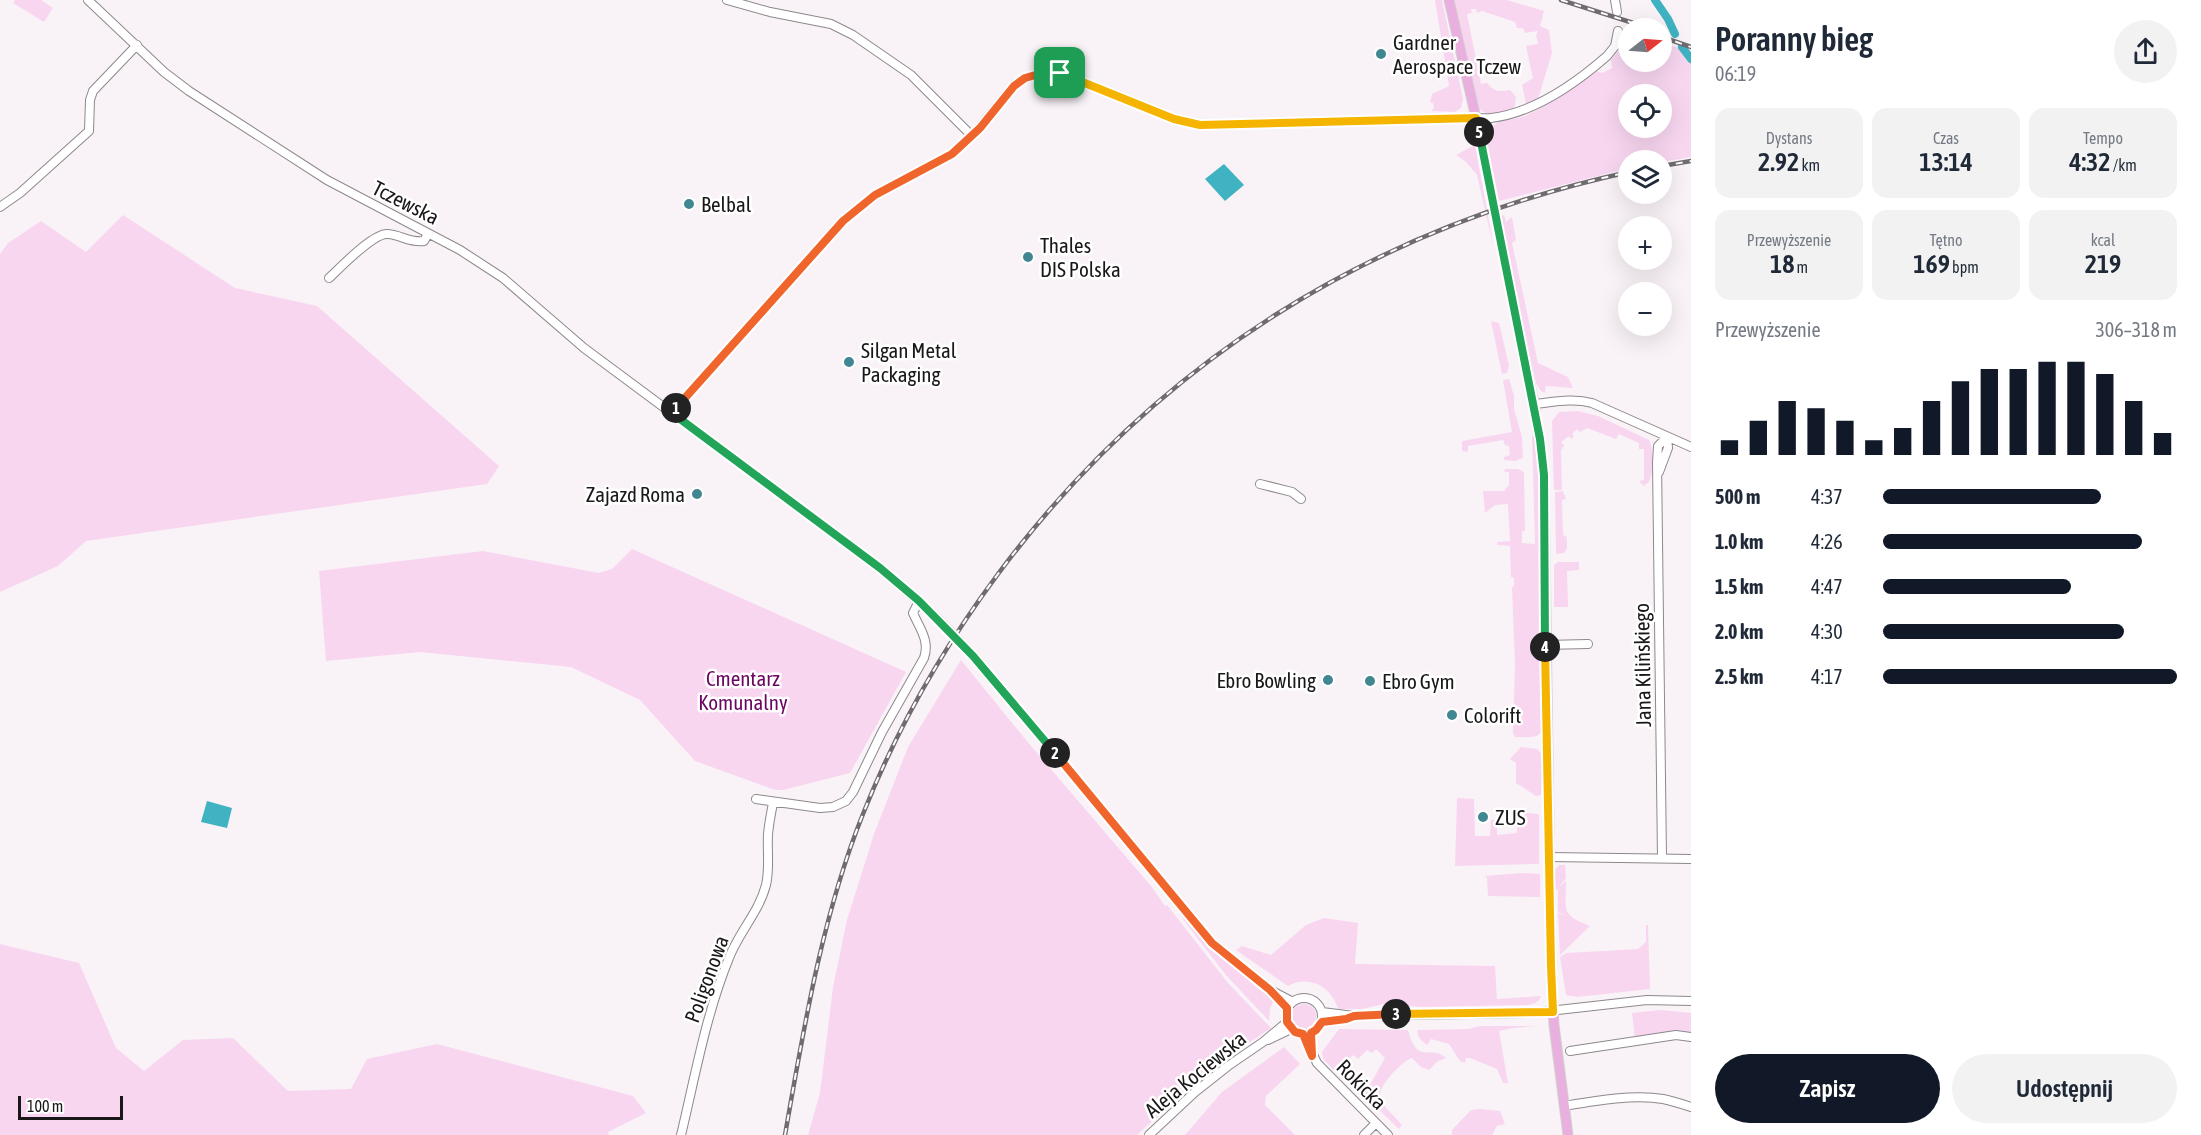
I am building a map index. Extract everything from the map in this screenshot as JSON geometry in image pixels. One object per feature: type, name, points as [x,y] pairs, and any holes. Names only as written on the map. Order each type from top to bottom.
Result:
[{"type":"main road","points":[[1449,0],[1476,118],[1534,404],[1544,475],[1545,645],[1553,1012],[1568,1135]]},
{"type":"street","name":"Tczewska","points":[[88,0],[179,83],[228,116],[327,180],[475,259],[503,278],[584,348],[880,568],[919,601]]},
{"type":"street","points":[[727,0],[770,12],[831,24],[853,35],[911,75],[972,136]]},
{"type":"street","points":[[1615,0],[1617,12]]},
{"type":"street","points":[[672,413],[843,221],[875,195],[939,162],[972,136],[1014,86],[1025,78],[1046,72],[1060,73],[1174,119],[1200,125],[1508,116],[1542,103],[1607,56],[1615,46],[1618,31]]},
{"type":"street","points":[[0,207],[20,193],[89,131],[90,100],[93,91],[137,45]]},
{"type":"street","points":[[329,278],[378,236],[389,234],[414,242],[424,241],[428,234]]},
{"type":"street","points":[[1534,404],[1581,400],[1691,447]]},
{"type":"street","name":"Jana Kilińskiego","points":[[1662,858],[1659,472],[1668,448],[1667,436]]},
{"type":"street","points":[[1260,484],[1292,492],[1301,499]]},
{"type":"street","points":[[756,799],[809,807],[833,807],[846,801],[853,792],[882,732],[927,650],[926,638],[914,613],[919,601],[973,656],[1212,943],[1290,1005]]},
{"type":"street","points":[[1545,645],[1588,644]]},
{"type":"street","name":"Poligonowa","points":[[681,1135],[698,1062],[724,972],[735,943],[755,911],[765,885],[769,866],[768,835],[773,803]]},
{"type":"street","points":[[1549,857],[1691,859]]},
{"type":"street","points":[[1304,998],[1316,1002],[1322,1012],[1322,1022],[1316,1030],[1307,1034],[1289,1026],[1290,1005],[1304,998]]},
{"type":"street","points":[[1322,1012],[1354,1016],[1553,1012],[1647,1000],[1691,1001]]},
{"type":"street","points":[[1322,1022],[1354,1016]]},
{"type":"street","name":"Aleja Kociewska","points":[[1149,1135],[1195,1092],[1228,1066],[1289,1026]]},
{"type":"street","name":"Rokicka","points":[[1307,1034],[1312,1056],[1388,1135]]},
{"type":"street","points":[[1570,1051],[1676,1035],[1691,1037]]},
{"type":"street","points":[[1564,1106],[1606,1100],[1663,1099],[1691,1107]]},
{"type":"street","points":[[1364,1135],[1376,1123]]},
{"type":"green space","points":[[15,0],[41,0],[53,8],[44,22],[13,3]]},
{"type":"green space","points":[[1435,0],[1442,0],[1463,99],[1461,108],[1455,112],[1431,111],[1434,108],[1433,103],[1430,102],[1432,94],[1449,86]]},
{"type":"green space","points":[[1454,0],[1507,0],[1544,11],[1540,26],[1549,30],[1552,53],[1538,99],[1531,104],[1526,104],[1522,85],[1533,78],[1526,46],[1538,44],[1536,35],[1538,31],[1525,33],[1523,28],[1517,28],[1515,22],[1482,11],[1477,13],[1476,9],[1471,9],[1472,13],[1467,14],[1481,84],[1487,83],[1498,91],[1510,90],[1516,97],[1514,110],[1489,114],[1481,110],[1477,105]]},
{"type":"green space","points":[[1672,46],[1679,48],[1686,60],[1691,63],[1691,157],[1672,160],[1672,150],[1618,150],[1618,171],[1499,201],[1486,136],[1489,130],[1497,123],[1535,111],[1597,71],[1602,73],[1612,68],[1611,60],[1618,51],[1618,72],[1672,72]]},
{"type":"green space","points":[[1475,145],[1494,249],[1477,175],[1466,162],[1456,155]]},
{"type":"green space","points":[[123,215],[235,288],[317,306],[499,466],[487,484],[86,541],[58,566],[0,592],[0,254],[8,243],[41,221],[86,252]]},
{"type":"green space","points":[[1504,215],[1506,222],[1512,217],[1516,240],[1512,243],[1538,363],[1568,377],[1573,388],[1546,386],[1545,393],[1536,383],[1501,216]]},
{"type":"green space","points":[[1491,321],[1499,323],[1509,365],[1507,373],[1502,374]]},
{"type":"green space","points":[[1509,379],[1522,437],[1523,458],[1515,461],[1504,460],[1504,457],[1510,455],[1509,446],[1505,445],[1503,440],[1468,446],[1468,452],[1462,451],[1462,441],[1512,432],[1503,380]]},
{"type":"green space","points":[[1578,411],[1598,416],[1649,440],[1652,449],[1652,468],[1650,479],[1645,487],[1639,481],[1644,480],[1644,449],[1639,449],[1639,443],[1619,434],[1616,439],[1587,428],[1580,432],[1577,429],[1571,439],[1569,436],[1561,442],[1564,445],[1561,451],[1562,490],[1554,490],[1552,421],[1559,412]]},
{"type":"green space","points":[[1532,436],[1534,436],[1540,473],[1543,728],[1536,736],[1515,737],[1513,733],[1515,665],[1512,587],[1514,578],[1511,577],[1510,546],[1497,545],[1497,542],[1510,541],[1508,504],[1495,505],[1485,513],[1483,491],[1504,491],[1509,485],[1509,472],[1504,472],[1505,469],[1518,469],[1524,472],[1525,531],[1522,531],[1522,543],[1535,544]]},
{"type":"green space","points":[[1563,491],[1566,499],[1562,500],[1563,535],[1567,537],[1567,549],[1564,553],[1556,554],[1555,492]]},
{"type":"green space","name":"Cmentarz Komunalny","points":[[632,549],[906,672],[850,773],[775,790],[695,761],[640,700],[571,667],[420,652],[326,661],[319,571],[483,551],[599,573],[612,569]]},
{"type":"green space","points":[[1558,562],[1579,562],[1579,570],[1567,571],[1568,607],[1554,607],[1554,565]]},
{"type":"green space","points":[[961,660],[1151,886],[1165,906],[1167,905],[1228,983],[1271,1028],[1214,1066],[1211,1062],[1203,1067],[1206,1072],[1137,1135],[808,1135],[820,1093],[833,987],[847,920],[874,834],[908,747]]},
{"type":"green space","points":[[1521,747],[1537,749],[1543,756],[1541,795],[1536,796],[1516,783],[1516,763],[1510,759]]},
{"type":"green space","points":[[1457,798],[1474,799],[1475,836],[1490,836],[1491,820],[1497,820],[1497,835],[1517,833],[1517,812],[1539,814],[1539,864],[1455,866]]},
{"type":"green space","points":[[1559,865],[1565,865],[1566,878],[1559,887],[1566,881],[1566,905],[1569,914],[1590,926],[1560,955],[1558,913],[1566,916],[1558,912],[1558,889],[1556,890],[1554,872]]},
{"type":"green space","points":[[1540,874],[1540,897],[1488,896],[1487,877],[1484,876]]},
{"type":"green space","points":[[1179,914],[1220,956],[1274,1000],[1270,1008],[1269,1021],[1225,974]]},
{"type":"green space","points":[[1324,918],[1358,923],[1355,964],[1495,966],[1497,999],[1541,996],[1534,1004],[1527,1005],[1422,1007],[1384,1004],[1362,1009],[1338,1009],[1331,994],[1319,985],[1304,981],[1288,986],[1236,950],[1242,946],[1271,955],[1306,925]]},
{"type":"green space","points":[[1646,925],[1648,925],[1650,989],[1577,997],[1566,995],[1560,957],[1566,953],[1638,949],[1646,942]]},
{"type":"green space","points":[[0,944],[79,963],[116,1048],[144,1071],[183,1040],[233,1038],[288,1091],[351,1089],[367,1059],[437,1044],[633,1096],[646,1113],[608,1132],[609,1135],[0,1135]]},
{"type":"green space","points":[[1304,1004],[1312,1008],[1316,1016],[1312,1024],[1304,1028],[1296,1024],[1292,1016],[1296,1008]]},
{"type":"green space","points":[[1660,1010],[1691,1013],[1691,1034],[1666,1033],[1635,1039],[1632,1013]]},
{"type":"green space","points":[[1481,1026],[1537,1026],[1499,1031],[1508,1083],[1503,1083],[1497,1069],[1470,1058],[1466,1058],[1465,1063],[1460,1061],[1449,1044],[1431,1039],[1427,1045],[1418,1035],[1418,1030],[1468,1029]]},
{"type":"green space","points":[[1339,1029],[1408,1030],[1416,1048],[1420,1051],[1440,1054],[1446,1058],[1438,1061],[1429,1070],[1421,1067],[1412,1058],[1386,1081],[1380,1098],[1402,1125],[1399,1129],[1364,1095],[1385,1058],[1376,1049],[1372,1053],[1367,1050],[1358,1059],[1353,1055],[1336,1072],[1324,1060],[1322,1052]]},
{"type":"green space","points":[[1284,1047],[1300,1064],[1266,1096],[1265,1105],[1295,1135],[1185,1135],[1222,1092]]},
{"type":"green space","points":[[1471,1110],[1500,1111],[1505,1124],[1497,1126],[1492,1135],[1452,1135],[1452,1130]]},
{"type":"water","points":[[1224,164],[1244,185],[1225,201],[1205,179]]},
{"type":"water","points":[[207,801],[232,808],[227,828],[201,822]]},
{"type":"waterway","points":[[1655,0],[1675,34]]},
{"type":"waterway","points":[[1682,47],[1691,59]]},
{"type":"railway","points":[[1561,0],[1618,18]]},
{"type":"railway","points":[[1672,40],[1691,47]]},
{"type":"railway","points":[[1672,164],[1691,161]]},
{"type":"railway","points":[[785,1135],[807,1013],[825,932],[849,853],[876,782],[906,720],[958,631],[998,574],[1060,498],[1127,430],[1199,368],[1276,314],[1358,268],[1444,229],[1534,197],[1618,175]]},
{"type":"place","name":"Gardner Aerospace Tczew","points":[[1381,54]]},
{"type":"place","name":"Belbal","points":[[689,204]]},
{"type":"place","name":"Thales DIS Polska","points":[[1028,257]]},
{"type":"place","name":"Silgan Metal Packaging","points":[[849,362]]},
{"type":"place","name":"Zajazd Roma","points":[[697,494]]},
{"type":"place","name":"Ebro Bowling","points":[[1328,680]]},
{"type":"place","name":"Ebro Gym","points":[[1370,681]]},
{"type":"place","name":"Colorift","points":[[1452,715]]},
{"type":"place","name":"ZUS","points":[[1483,817]]},
{"type":"route","points":[[1046,72],[1060,73],[1174,119],[1200,125],[1476,118],[1534,404],[1544,475],[1547,781],[1553,1012],[1354,1016],[1322,1022],[1311,1033],[1312,1056],[1303,1034],[1291,1029],[1287,1022],[1287,1008],[1270,990],[1212,943],[973,656],[937,618],[880,568],[672,413],[843,221],[860,206],[875,195],[924,171],[952,154],[980,128],[1014,86],[1025,78],[1046,72]]}]
